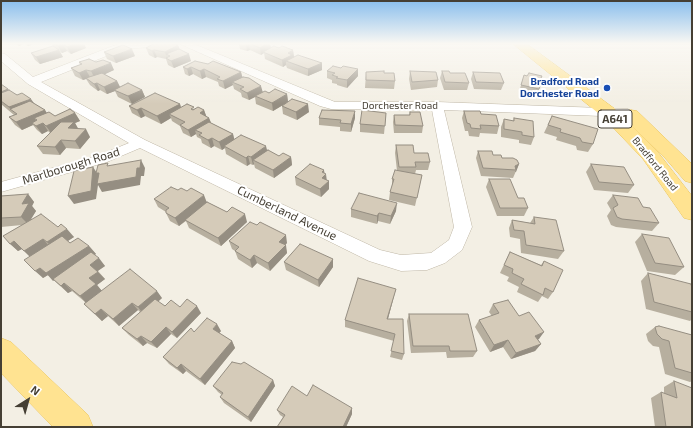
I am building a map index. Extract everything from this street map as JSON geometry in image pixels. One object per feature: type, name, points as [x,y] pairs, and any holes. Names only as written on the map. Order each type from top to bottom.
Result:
[{"type":"main road","name":"Bradford Road","points":[[545,64],[609,113],[650,155],[692,212]]},
{"type":"main road","name":"Bradford Road","points":[[562,64],[628,113],[672,154],[692,176]]},
{"type":"main road","points":[[1,352],[76,427]]},
{"type":"street","name":"Cumberland Avenue","points":[[11,64],[32,82],[140,143],[376,256],[401,263],[414,263],[432,260],[448,252],[456,245],[463,227],[437,106]]},
{"type":"street","points":[[32,82],[77,64]]},
{"type":"street","name":"Dorchester Road","points":[[232,64],[330,105],[346,107],[437,106],[628,113]]},
{"type":"street","name":"Marlborough Road","points":[[1,187],[102,159],[140,143]]},
{"type":"building","points":[[82,64],[109,64],[91,71],[86,70],[79,73],[71,68]]},
{"type":"building","points":[[189,64],[221,64],[241,72],[223,81],[217,79],[220,77],[204,69],[200,71],[191,67],[187,69],[183,67]]},
{"type":"building","points":[[294,64],[320,64],[308,69]]},
{"type":"building","points":[[333,66],[358,69],[347,80],[336,78],[338,77],[332,75],[335,73],[327,71]]},
{"type":"building","points":[[384,71],[384,73],[394,73],[395,81],[366,80],[366,72]]},
{"type":"building","points":[[410,71],[436,72],[438,80],[412,82]]},
{"type":"building","points":[[442,71],[449,71],[450,73],[465,73],[469,83],[445,82]]},
{"type":"building","points":[[473,72],[500,73],[504,83],[476,82]]},
{"type":"building","points":[[102,73],[117,81],[104,87],[97,83],[94,84],[86,78]]},
{"type":"building","points":[[529,73],[542,76],[539,82],[542,82],[539,89],[521,85],[524,75],[527,76]]},
{"type":"building","points":[[243,77],[249,78],[261,86],[247,93],[240,89],[244,87],[232,82]]},
{"type":"building","points":[[128,83],[142,90],[128,96],[114,90]]},
{"type":"building","points":[[1,84],[8,89],[1,92]]},
{"type":"building","points":[[275,89],[287,94],[272,103],[255,96],[265,91],[269,93]]},
{"type":"building","points":[[9,90],[17,95],[22,93],[31,99],[9,107],[1,101],[1,93]]},
{"type":"building","points":[[155,93],[180,104],[157,116],[141,108],[137,110],[129,106]]},
{"type":"building","points":[[292,99],[308,104],[296,112],[282,106]]},
{"type":"building","points":[[30,101],[45,110],[16,122],[9,117],[17,114],[10,109]]},
{"type":"building","points":[[187,104],[194,107],[191,109],[193,110],[198,107],[204,110],[200,113],[209,118],[188,130],[180,125],[185,122],[169,114]]},
{"type":"building","points":[[70,109],[75,113],[46,126],[43,123],[36,126],[32,123],[37,120],[34,118],[49,112],[55,116]]},
{"type":"building","points":[[322,110],[355,111],[351,124],[340,123],[341,120],[319,118]]},
{"type":"building","points":[[362,110],[386,113],[385,126],[360,124]]},
{"type":"building","points":[[464,111],[480,111],[481,114],[496,115],[499,126],[480,125],[481,129],[471,128],[470,124],[467,123]]},
{"type":"building","points":[[410,112],[420,112],[423,126],[395,125],[394,115],[410,115]]},
{"type":"building","points":[[552,116],[598,129],[593,144],[582,142],[580,138],[560,132],[561,129],[548,125]]},
{"type":"building","points":[[514,118],[533,121],[534,137],[522,135],[522,132],[504,129],[504,119],[514,121]]},
{"type":"building","points":[[61,122],[74,122],[68,128],[86,129],[75,141],[61,140],[55,147],[37,146]]},
{"type":"building","points":[[209,122],[233,134],[219,142],[212,138],[208,140],[199,135],[202,133],[195,130]]},
{"type":"building","points":[[241,135],[266,146],[251,157],[248,156],[246,158],[224,146]]},
{"type":"building","points":[[396,145],[413,145],[414,153],[428,153],[430,162],[415,162],[416,167],[399,167]]},
{"type":"building","points":[[268,150],[279,156],[283,153],[291,157],[273,170],[253,160]]},
{"type":"building","points":[[478,151],[492,151],[493,155],[501,155],[502,158],[513,158],[517,160],[519,164],[515,166],[516,170],[483,168]]},
{"type":"building","points":[[141,160],[140,168],[137,168],[136,177],[97,184],[99,173],[96,173],[98,165],[108,163],[107,166]]},
{"type":"building","points":[[310,164],[324,170],[322,172],[326,174],[322,178],[329,181],[320,189],[295,177]]},
{"type":"building","points":[[591,164],[624,167],[634,185],[599,182]]},
{"type":"building","points":[[93,167],[91,191],[68,196],[74,171]]},
{"type":"building","points":[[395,170],[422,175],[417,198],[390,192]]},
{"type":"building","points":[[489,179],[510,179],[518,198],[524,198],[528,208],[500,208]]},
{"type":"building","points":[[171,187],[178,190],[181,188],[187,191],[191,188],[204,195],[175,218],[166,213],[166,210],[169,208],[154,199]]},
{"type":"building","points":[[359,193],[397,203],[391,216],[379,213],[377,216],[351,209]]},
{"type":"building","points":[[28,194],[22,204],[29,203],[21,217],[1,218],[1,196]]},
{"type":"building","points":[[613,195],[638,198],[643,207],[650,208],[659,223],[622,219],[617,217],[613,208],[618,205]]},
{"type":"building","points":[[207,202],[227,212],[232,207],[245,214],[218,238],[185,220]]},
{"type":"building","points":[[41,214],[58,227],[61,224],[67,229],[47,242],[43,239],[24,251],[14,241],[10,244],[3,236]]},
{"type":"building","points":[[534,217],[556,220],[564,251],[526,245],[524,231],[514,230],[512,220],[535,224]]},
{"type":"building","points":[[250,222],[257,225],[260,222],[286,235],[279,242],[286,245],[268,263],[254,255],[250,260],[235,251],[239,247],[229,241]]},
{"type":"building","points":[[642,234],[669,238],[684,267],[655,263]]},
{"type":"building","points":[[62,236],[70,243],[78,238],[89,246],[46,273],[40,268],[35,271],[24,260]]},
{"type":"building","points":[[300,244],[333,259],[318,280],[284,262]]},
{"type":"building","points":[[91,252],[99,258],[90,265],[98,272],[89,278],[96,284],[80,296],[64,283],[61,286],[53,279]]},
{"type":"building","points":[[510,252],[542,266],[544,261],[563,270],[553,292],[545,288],[543,295],[521,284],[524,279],[512,273],[513,269],[504,265]]},
{"type":"building","points":[[130,269],[157,291],[138,307],[132,303],[113,319],[101,309],[95,314],[84,304]]},
{"type":"building","points":[[648,273],[691,284],[692,312],[654,302]]},
{"type":"building","points":[[358,278],[396,289],[387,319],[403,319],[404,354],[391,351],[395,334],[345,320]]},
{"type":"building","points":[[155,299],[165,306],[171,300],[180,307],[187,299],[197,306],[172,332],[166,327],[151,342],[141,336],[137,339],[122,328]]},
{"type":"building","points":[[508,300],[519,316],[529,312],[544,332],[535,336],[541,344],[516,353],[508,340],[494,345],[479,320],[499,313],[493,304]]},
{"type":"building","points":[[409,314],[468,314],[477,351],[450,351],[449,346],[413,346]]},
{"type":"building","points":[[207,318],[217,324],[213,329],[232,341],[200,379],[181,364],[177,368],[163,357],[191,328],[194,332]]},
{"type":"building","points":[[659,326],[692,335],[692,373],[675,368],[669,341],[662,339],[657,334],[655,327]]},
{"type":"building","points":[[232,362],[241,364],[244,362],[273,380],[248,417],[220,397],[223,393],[213,386]]},
{"type":"building","points":[[674,381],[692,388],[692,427],[666,427],[661,392],[677,398]]},
{"type":"building","points":[[313,385],[352,408],[343,427],[277,427],[285,415],[277,410],[292,386],[307,396]]},
{"type":"place","name":"Bradford Road Dorchester Road","points":[[607,88]]}]
